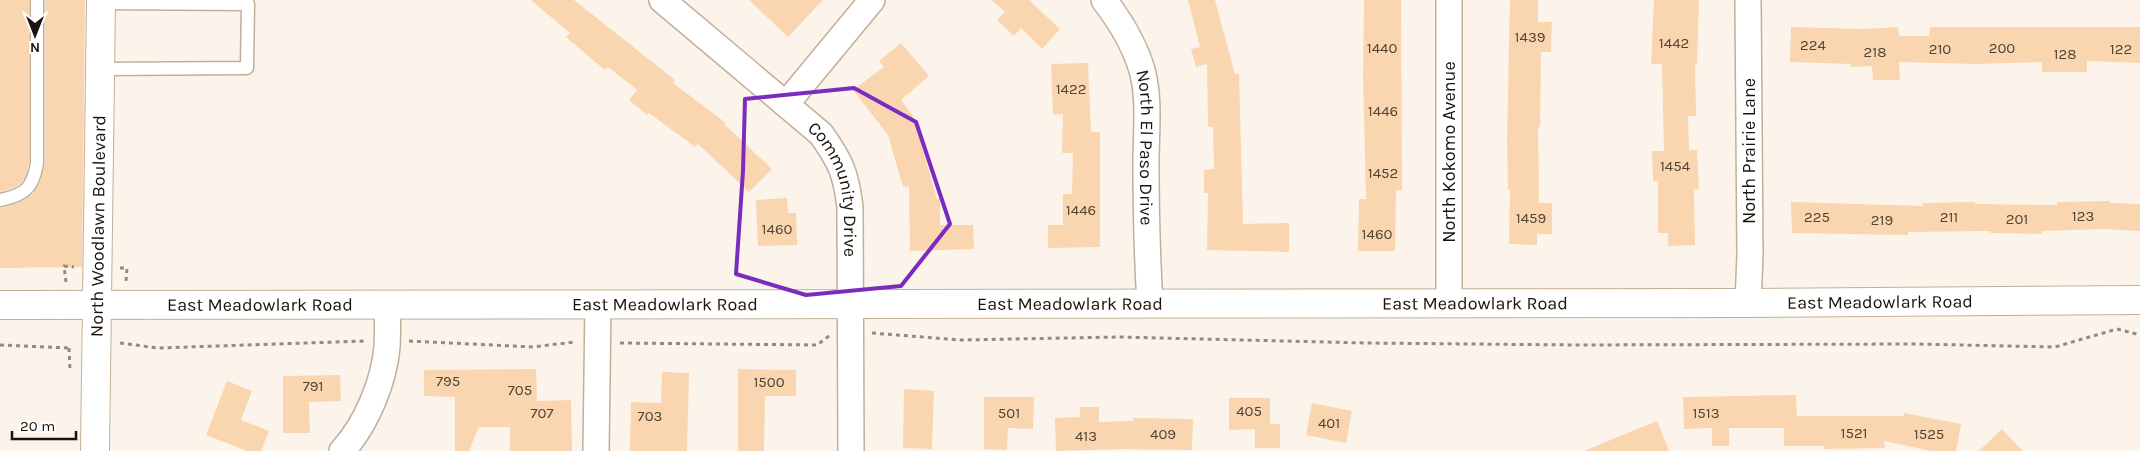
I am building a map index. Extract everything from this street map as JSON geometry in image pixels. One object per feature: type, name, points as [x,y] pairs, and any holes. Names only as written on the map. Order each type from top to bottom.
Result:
[{"type":"main road","name":"North Woodlawn Boulevard","points":[[94,451],[101,1]]},
{"type":"main road","name":"East Meadowlark Road","points":[[0,304],[1748,303],[2140,300]]},
{"type":"street","name":"Community Drive","points":[[662,0],[822,134],[838,156],[846,176],[850,207],[851,451]]},
{"type":"street","points":[[786,104],[872,0]]},
{"type":"street","name":"North El Paso Drive","points":[[1104,0],[1120,20],[1134,45],[1142,72],[1146,99],[1146,245],[1150,303]]},
{"type":"street","name":"North Kokomo Avenue","points":[[1449,0],[1449,303]]},
{"type":"street","name":"North Prairie Lane","points":[[1748,0],[1750,256],[1748,303]]},
{"type":"street","points":[[342,451],[355,438],[362,426],[382,374],[387,346],[388,304]]},
{"type":"street","points":[[596,451],[598,304]]},
{"type":"lane","points":[[0,200],[22,193],[29,188],[35,176],[37,163],[37,0]]},
{"type":"lane","points":[[100,69],[247,68],[248,4],[101,1]]},
{"type":"path","points":[[882,333],[960,340],[1118,337],[1376,343],[1577,345],[1915,344],[2055,347],[2116,329],[2140,335]]},
{"type":"path","points":[[612,343],[817,345],[832,334]]},
{"type":"path","points":[[0,345],[69,348],[76,340]]},
{"type":"path","points":[[120,343],[158,348],[368,340]]},
{"type":"path","points":[[404,341],[532,347],[579,342]]},
{"type":"highlighted area","points":[[854,88],[916,122],[950,224],[901,286],[806,295],[736,274],[743,171],[745,99]]},
{"type":"building","points":[[0,0],[29,0],[29,162],[26,176],[21,183],[0,192]]},
{"type":"building","points":[[45,0],[85,0],[82,267],[0,268],[0,208],[18,203],[32,195],[40,182],[45,164]]},
{"type":"building","points":[[531,0],[574,0],[675,80],[673,83],[726,123],[724,124],[772,169],[749,192],[698,144],[695,147],[649,113],[647,115],[629,100],[637,90],[608,67],[605,70],[566,37],[570,33]]},
{"type":"building","points":[[749,0],[823,0],[788,37]]},
{"type":"building","points":[[991,0],[1029,0],[1060,29],[1042,49],[1021,28],[1014,36],[997,20],[1005,12]]},
{"type":"building","points":[[1188,0],[1215,0],[1235,74],[1239,74],[1243,224],[1289,223],[1289,252],[1207,250],[1208,193],[1204,193],[1204,170],[1214,169],[1213,127],[1208,127],[1207,64],[1196,67],[1191,49],[1200,47]]},
{"type":"building","points":[[1364,0],[1401,0],[1402,190],[1396,190],[1395,251],[1358,251],[1359,199],[1366,199],[1363,75]]},
{"type":"building","points":[[1510,0],[1538,0],[1538,22],[1552,22],[1551,52],[1541,52],[1540,127],[1538,127],[1539,203],[1552,203],[1552,234],[1537,234],[1537,245],[1509,244],[1510,190],[1508,190],[1507,140]]},
{"type":"building","points":[[1654,0],[1699,0],[1697,65],[1695,65],[1696,116],[1688,116],[1689,150],[1697,150],[1699,189],[1694,189],[1695,245],[1668,246],[1668,233],[1658,233],[1658,181],[1653,181],[1652,151],[1664,151],[1662,64],[1651,64]]},
{"type":"building","points":[[1791,27],[1864,29],[1898,27],[1899,36],[1929,36],[1930,27],[2140,27],[2140,63],[2087,61],[2087,72],[2042,72],[2042,62],[1976,64],[1899,62],[1900,80],[1873,80],[1872,66],[1851,67],[1851,64],[1790,62]]},
{"type":"building","points":[[901,43],[929,76],[901,100],[913,116],[937,199],[940,199],[940,225],[973,225],[974,249],[910,251],[909,186],[903,187],[888,135],[853,90],[884,67],[879,61]]},
{"type":"building","points":[[1088,63],[1091,132],[1100,132],[1100,247],[1048,248],[1048,225],[1063,225],[1063,194],[1072,194],[1073,153],[1062,153],[1063,114],[1053,115],[1051,64]]},
{"type":"building","points":[[787,198],[788,213],[796,213],[797,245],[758,246],[756,200]]},
{"type":"building","points":[[2110,201],[2110,203],[2140,204],[2140,231],[2106,229],[2042,231],[2042,234],[1990,233],[1990,231],[1908,232],[1908,235],[1792,233],[1791,202],[1923,206],[1923,203],[1975,202],[1975,204],[2057,205],[2057,202]]},
{"type":"building","points":[[536,369],[537,401],[571,400],[572,451],[510,451],[510,427],[479,427],[469,451],[455,451],[455,397],[424,396],[424,370]]},
{"type":"building","points":[[738,369],[796,370],[796,396],[765,396],[764,451],[738,451]]},
{"type":"building","points":[[662,372],[689,373],[687,451],[630,451],[631,402],[661,403]]},
{"type":"building","points":[[340,375],[341,401],[309,402],[310,433],[283,433],[283,376]]},
{"type":"building","points":[[227,381],[252,391],[241,420],[269,431],[261,451],[247,451],[206,435]]},
{"type":"building","points":[[904,389],[934,391],[932,449],[903,448]]},
{"type":"building","points":[[1796,395],[1797,416],[1904,416],[1904,413],[1961,424],[1956,451],[1932,451],[1884,441],[1885,448],[1824,449],[1824,446],[1784,446],[1784,428],[1729,428],[1729,446],[1712,446],[1712,428],[1684,429],[1683,397]]},
{"type":"building","points":[[984,397],[1034,397],[1033,429],[1008,428],[1007,450],[984,449]]},
{"type":"building","points":[[1229,398],[1270,398],[1270,424],[1280,424],[1280,448],[1255,448],[1255,429],[1229,430]]},
{"type":"building","points":[[1312,403],[1352,411],[1346,443],[1306,435]]},
{"type":"building","points":[[1080,407],[1099,407],[1099,422],[1133,421],[1133,418],[1193,419],[1192,450],[1122,449],[1056,451],[1055,418],[1080,417]]},
{"type":"building","points":[[1657,421],[1669,451],[1586,451],[1586,450]]},
{"type":"building","points":[[2002,429],[2023,451],[1979,451]]}]
